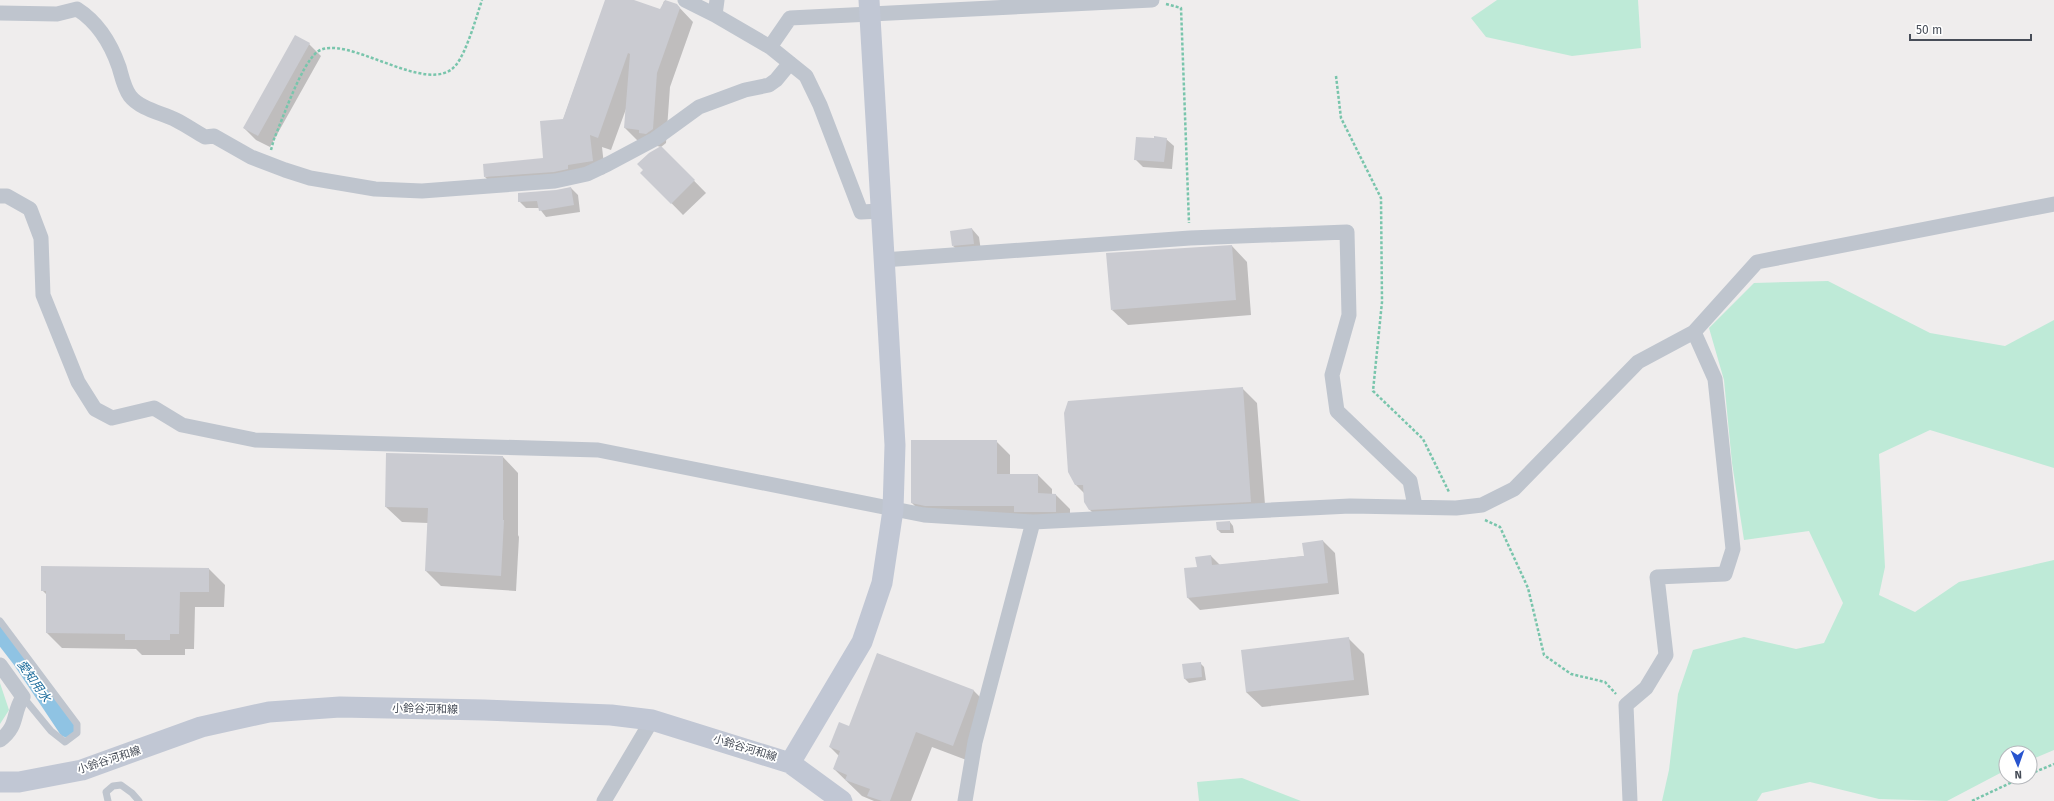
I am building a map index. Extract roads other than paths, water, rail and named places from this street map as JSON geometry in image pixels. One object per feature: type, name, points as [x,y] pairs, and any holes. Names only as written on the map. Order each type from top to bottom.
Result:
[{"type":"main road","points":[[790,763],[862,642],[882,583],[893,510],[895,445],[880,211],[870,8]]},
{"type":"main road","name":"小鈴谷河和線","points":[[0,782],[19,782],[82,770],[201,727],[269,712],[340,707],[484,710],[611,715],[652,720],[790,763],[842,801]]},
{"type":"street","points":[[685,0],[716,7],[806,76],[820,105],[861,212],[880,211]]},
{"type":"street","points":[[770,47],[790,18],[870,8],[1152,0]]},
{"type":"street","points":[[0,13],[57,14],[78,4],[106,37],[117,60],[131,97],[142,105],[176,120],[205,137],[214,136],[251,157],[268,164],[310,178],[395,191],[484,187],[575,178],[587,174],[643,146],[699,107],[745,90],[769,86],[790,63]]},
{"type":"street","points":[[0,196],[7,196],[30,210],[42,238],[43,295],[78,382],[95,409],[112,418],[154,408],[182,425],[255,440],[598,450],[893,510],[924,515],[1033,522],[1350,506],[1415,506],[1456,508],[1482,505],[1514,489],[1638,362],[1694,332],[1757,262],[2054,204]]},
{"type":"street","points":[[883,260],[1190,238],[1347,232],[1348,315],[1332,375],[1337,411],[1410,481],[1415,506]]},
{"type":"street","points":[[1630,801],[1626,705],[1646,688],[1666,655],[1657,577],[1726,574],[1732,549],[1715,379],[1694,332]]},
{"type":"street","points":[[965,801],[975,742],[1033,522]]},
{"type":"street","points":[[0,665],[23,697],[18,705],[16,721],[12,729],[0,740]]},
{"type":"street","points":[[604,801],[652,720]]},
{"type":"lane","points":[[0,621],[77,724],[77,733],[65,742],[50,731],[23,697]]},
{"type":"lane","points":[[108,801],[106,792],[113,786],[121,785],[132,793],[139,801]]},
{"type":"waterway","name":"愛知用水","points":[[0,633],[21,660],[67,729]]}]
